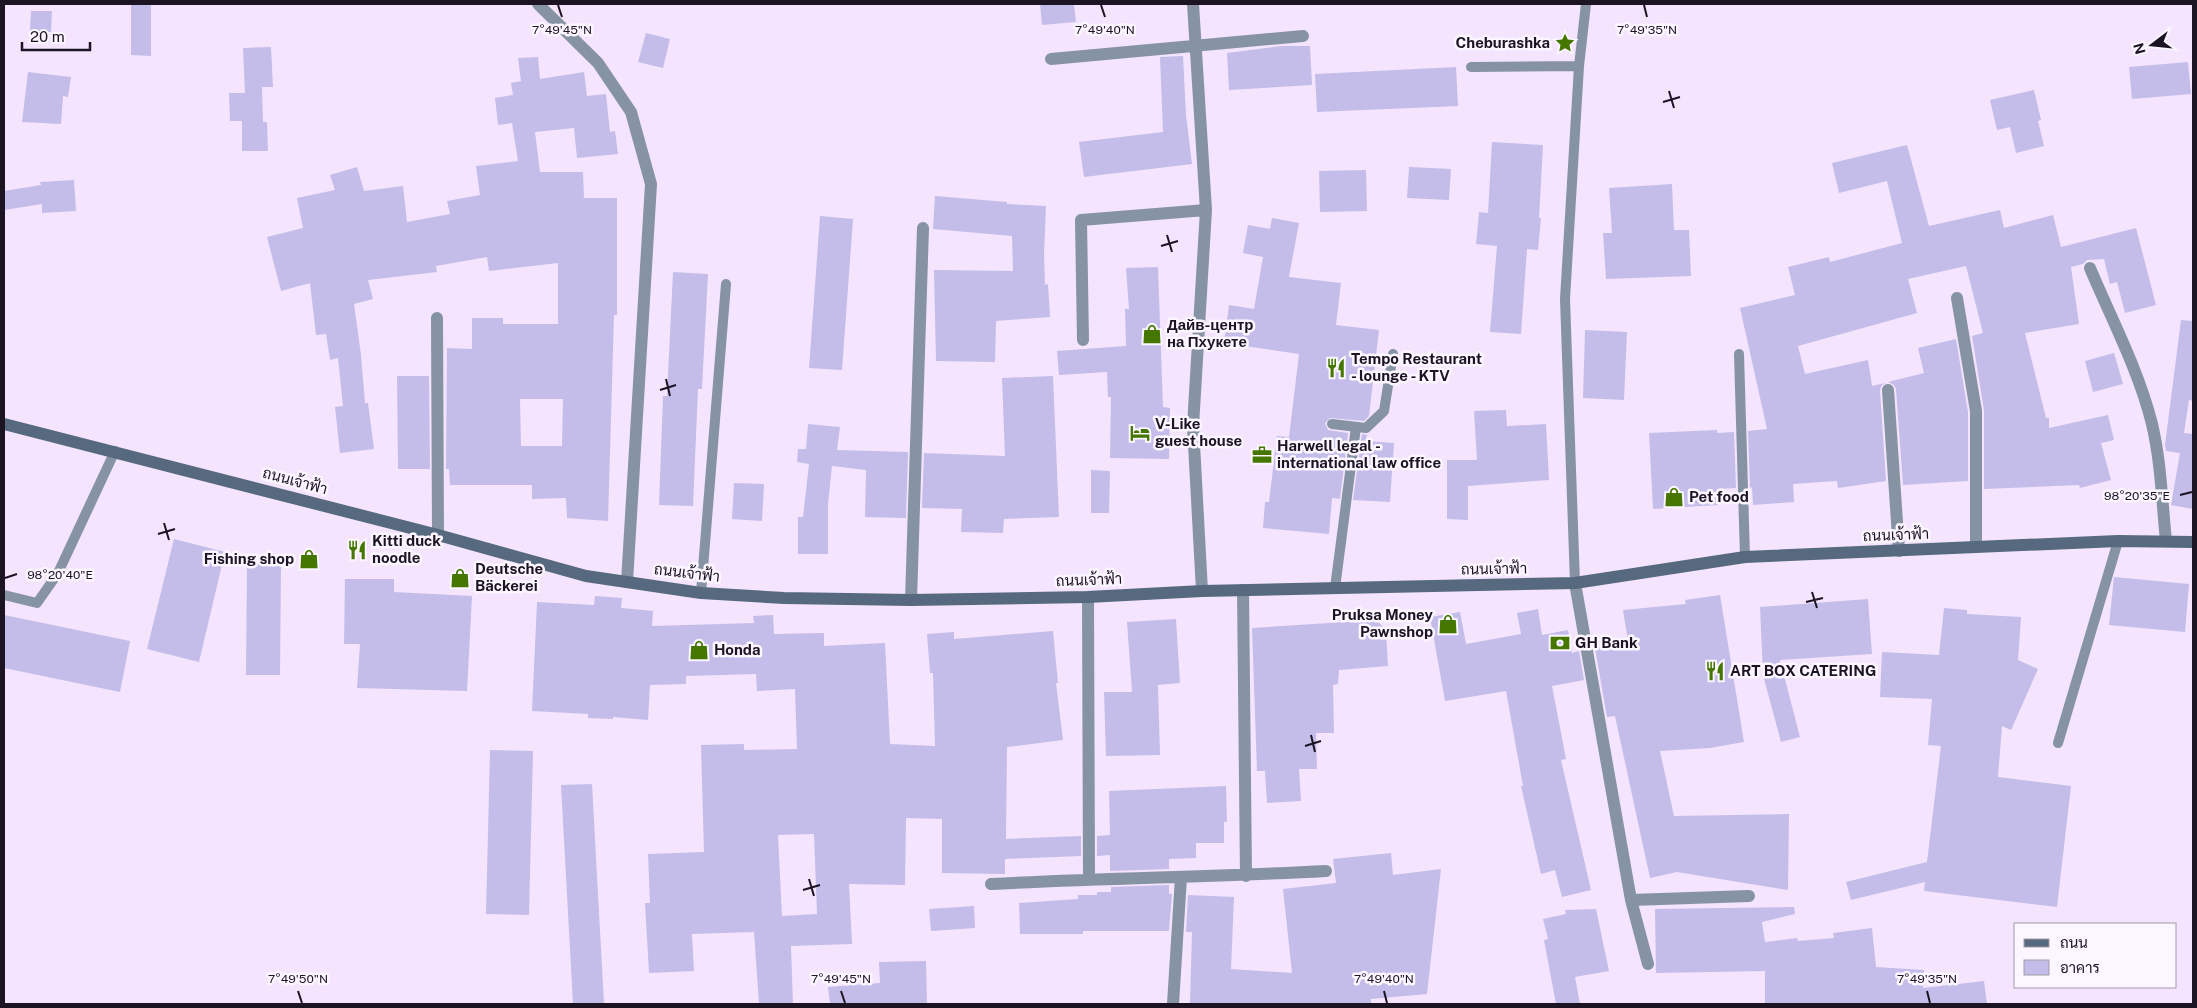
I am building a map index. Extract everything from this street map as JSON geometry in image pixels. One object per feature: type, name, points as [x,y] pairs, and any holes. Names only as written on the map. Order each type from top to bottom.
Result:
[{"type":"main road","name":"ถนนเจ้าฟ้า","points":[[4,424],[438,535],[586,576],[701,593],[784,598],[911,600],[1088,598],[1202,591],[1575,583],[1745,557],[2118,541],[2193,542]]},
{"type":"street","points":[[538,4],[598,63],[631,112],[651,184],[627,582]]},
{"type":"street","points":[[1193,4],[1206,210],[1193,426],[1202,591]]},
{"type":"street","points":[[1051,59],[1303,36]]},
{"type":"street","points":[[1083,340],[1081,220],[1206,210]]},
{"type":"street","points":[[911,600],[923,228]]},
{"type":"street","points":[[2090,268],[2137,380],[2152,423],[2158,459],[2166,541]]},
{"type":"street","points":[[1957,298],[1976,411],[1976,547]]},
{"type":"street","points":[[437,318],[438,535]]},
{"type":"street","points":[[1888,390],[1899,551]]},
{"type":"street","points":[[1575,583],[1630,900],[1648,964]]},
{"type":"street","points":[[1242,590],[1246,876]]},
{"type":"street","points":[[1088,598],[1089,879]]},
{"type":"street","points":[[991,884],[1089,879],[1246,876],[1326,871]]},
{"type":"street","points":[[1173,1004],[1181,877]]},
{"type":"street","points":[[1630,900],[1749,896]]},
{"type":"lane","points":[[1575,583],[1565,299],[1579,66],[1586,4]]},
{"type":"lane","points":[[1471,67],[1579,66]]},
{"type":"lane","points":[[701,593],[726,284]]},
{"type":"lane","points":[[1332,424],[1366,428],[1384,411],[1393,354]]},
{"type":"lane","points":[[1739,354],[1745,557]]},
{"type":"lane","points":[[1336,588],[1356,427]]},
{"type":"lane","points":[[4,595],[37,603],[58,573],[115,451]]},
{"type":"lane","points":[[2058,743],[2118,541]]},
{"type":"building","points":[[131,4],[151,4],[151,56],[131,55]]},
{"type":"building","points":[[1040,4],[1074,4],[1076,22],[1042,25]]},
{"type":"building","points":[[31,11],[52,11],[51,32],[30,31]]},
{"type":"building","points":[[646,33],[670,39],[663,68],[638,62]]},
{"type":"building","points":[[1281,46],[1310,46],[1312,85],[1229,90],[1227,53]]},
{"type":"building","points":[[271,47],[273,87],[262,87],[263,122],[267,122],[268,151],[242,151],[242,121],[230,121],[229,93],[245,93],[243,48]]},
{"type":"building","points":[[1183,56],[1186,115],[1192,164],[1084,177],[1079,142],[1163,132],[1160,57]]},
{"type":"building","points":[[538,57],[540,79],[584,72],[587,96],[606,94],[610,132],[615,131],[618,154],[577,158],[574,128],[535,132],[540,172],[583,172],[584,198],[617,198],[617,315],[614,315],[608,521],[567,518],[566,498],[532,499],[532,485],[450,485],[449,469],[446,469],[447,348],[472,349],[472,318],[503,318],[503,324],[558,324],[558,263],[489,271],[487,257],[436,266],[437,272],[368,280],[373,299],[354,304],[365,403],[368,403],[374,449],[340,453],[335,407],[343,406],[338,358],[330,360],[326,334],[316,335],[310,283],[281,291],[267,237],[303,228],[297,198],[335,190],[330,175],[357,167],[364,191],[403,186],[407,222],[450,214],[447,201],[480,195],[476,166],[518,161],[512,123],[498,125],[495,98],[513,95],[511,83],[521,81],[518,58]],"holes":[[[520,399],[563,399],[562,446],[521,446]]]},
{"type":"building","points":[[2188,62],[2191,94],[2132,99],[2129,67]]},
{"type":"building","points":[[1456,67],[1458,106],[1317,112],[1315,74]]},
{"type":"building","points":[[28,72],[71,77],[68,97],[63,96],[61,124],[22,122]]},
{"type":"building","points":[[2034,90],[2041,120],[2038,121],[2044,146],[2016,153],[2010,127],[1997,130],[1990,100]]},
{"type":"building","points":[[1492,142],[1543,145],[1538,250],[1527,249],[1521,334],[1490,332],[1497,246],[1476,244],[1479,212],[1488,213]]},
{"type":"building","points":[[1907,145],[1929,226],[2000,210],[2004,228],[2053,215],[2061,247],[2136,228],[2156,305],[2125,313],[2117,282],[2110,284],[2104,259],[2087,260],[2083,264],[2071,267],[2079,324],[2025,333],[2046,418],[2049,418],[2049,428],[2108,415],[2114,440],[2101,443],[2111,480],[2080,488],[2079,485],[1984,489],[1984,410],[1972,336],[1983,333],[1966,266],[1908,279],[1917,313],[1798,346],[1805,374],[1868,360],[1872,386],[1885,383],[1881,386],[1880,391],[1886,481],[1838,488],[1837,481],[1793,484],[1794,502],[1753,505],[1752,487],[1750,488],[1748,431],[1767,429],[1740,308],[1795,295],[1788,267],[1829,257],[1830,262],[1902,243],[1887,181],[1839,193],[1832,163]]},
{"type":"building","points":[[1409,167],[1451,169],[1449,200],[1407,198]]},
{"type":"building","points":[[1366,170],[1367,211],[1320,212],[1319,171]]},
{"type":"building","points":[[74,180],[76,211],[42,213],[42,204],[4,210],[4,191],[41,185],[40,182]]},
{"type":"building","points":[[1672,184],[1674,230],[1689,230],[1691,276],[1606,279],[1603,233],[1612,233],[1609,188]]},
{"type":"building","points":[[935,196],[1007,202],[1007,204],[1046,206],[1045,285],[1048,284],[1050,317],[996,321],[995,362],[936,361],[934,270],[1013,271],[1012,236],[933,229]]},
{"type":"building","points":[[820,216],[853,219],[842,370],[809,368]]},
{"type":"building","points":[[1272,218],[1299,223],[1289,277],[1341,283],[1336,325],[1379,330],[1369,416],[1364,421],[1330,418],[1325,423],[1328,430],[1348,433],[1340,499],[1332,498],[1329,534],[1263,528],[1265,502],[1269,502],[1277,436],[1289,437],[1299,354],[1224,343],[1229,305],[1254,309],[1263,257],[1243,253],[1248,225],[1270,229]]},
{"type":"building","points":[[1158,267],[1163,407],[1170,408],[1169,459],[1110,458],[1111,397],[1108,397],[1107,372],[1059,375],[1057,351],[1126,346],[1125,309],[1129,309],[1126,268]]},
{"type":"building","points":[[673,272],[708,274],[702,389],[698,389],[693,506],[659,505],[663,396],[667,396]]},
{"type":"building","points":[[2181,320],[2193,321],[2193,401],[2189,400],[2184,433],[2193,434],[2193,509],[2171,505],[2180,453],[2166,451],[2165,445]]},
{"type":"building","points":[[1585,330],[1627,332],[1624,400],[1583,398]]},
{"type":"building","points":[[1956,339],[1968,412],[1968,481],[1903,485],[1896,389],[1894,385],[1888,382],[1924,373],[1918,348]]},
{"type":"building","points":[[2114,353],[2123,384],[2093,392],[2085,361]]},
{"type":"building","points":[[397,376],[429,376],[430,469],[398,469]]},
{"type":"building","points":[[1053,376],[1059,517],[1004,519],[1003,533],[961,532],[962,509],[922,508],[924,453],[1005,456],[1002,378]]},
{"type":"building","points":[[1506,410],[1507,426],[1546,424],[1549,480],[1468,486],[1468,520],[1447,519],[1447,460],[1477,460],[1474,411]]},
{"type":"building","points":[[808,424],[840,427],[837,450],[908,452],[906,518],[865,517],[866,470],[832,466],[828,504],[828,554],[798,554],[798,517],[803,517],[809,464],[797,462],[798,449],[806,449]]},
{"type":"building","points":[[1717,430],[1717,433],[1734,432],[1736,488],[1717,489],[1718,505],[1653,509],[1649,433]]},
{"type":"building","points":[[1362,434],[1367,435],[1366,441],[1394,443],[1390,502],[1353,500]]},
{"type":"building","points":[[1091,470],[1110,471],[1109,513],[1091,513]]},
{"type":"building","points":[[734,483],[764,484],[762,521],[732,519]]},
{"type":"building","points":[[174,539],[225,552],[199,662],[147,649]]},
{"type":"building","points":[[247,564],[281,564],[280,675],[246,675]]},
{"type":"building","points":[[2114,577],[2189,584],[2185,632],[2109,625]]},
{"type":"building","points":[[345,579],[394,579],[394,592],[472,596],[467,691],[357,688],[360,644],[344,644]]},
{"type":"building","points":[[1720,595],[1744,742],[1710,748],[1660,751],[1674,816],[1789,814],[1788,890],[1677,872],[1650,878],[1615,716],[1607,717],[1595,648],[1628,641],[1623,610],[1686,604],[1685,600]]},
{"type":"building","points":[[595,596],[622,598],[621,608],[653,611],[652,626],[754,623],[753,616],[773,615],[774,634],[824,633],[824,646],[885,643],[890,744],[935,746],[933,673],[930,673],[927,634],[954,632],[954,639],[1053,631],[1058,683],[1056,683],[1063,740],[1007,747],[1006,839],[1081,836],[1081,856],[1005,859],[1005,874],[942,873],[942,819],[906,818],[905,885],[849,884],[852,944],[791,946],[793,1004],[759,1004],[754,932],[692,934],[694,971],[649,973],[645,903],[650,903],[648,854],[704,852],[701,745],[744,744],[744,750],[797,749],[795,689],[757,691],[756,674],[686,676],[686,684],[650,685],[648,720],[613,717],[613,719],[588,718],[588,714],[532,711],[537,602],[594,605]],"holes":[[[814,834],[817,914],[782,916],[778,835]]]},
{"type":"building","points":[[1868,599],[1872,654],[1780,660],[1800,737],[1781,742],[1763,675],[1760,607]]},
{"type":"building","points":[[1944,608],[1967,610],[1967,614],[2021,617],[2018,660],[2038,669],[2011,730],[2002,726],[1998,777],[2071,786],[2057,907],[1924,891],[1925,882],[1851,900],[1846,882],[1927,862],[1941,746],[1928,745],[1932,699],[1880,697],[1882,652],[1939,655]]},
{"type":"building","points":[[1538,609],[1542,635],[1568,630],[1572,653],[1579,651],[1584,680],[1552,686],[1566,759],[1561,760],[1591,890],[1562,897],[1555,870],[1541,874],[1521,786],[1523,786],[1506,691],[1445,701],[1430,617],[1460,612],[1466,644],[1521,634],[1517,613]]},
{"type":"building","points":[[4,615],[130,641],[120,692],[4,668]]},
{"type":"building","points":[[1176,619],[1180,683],[1158,685],[1160,755],[1106,756],[1104,692],[1132,692],[1127,622]]},
{"type":"building","points":[[1377,620],[1386,631],[1388,666],[1339,670],[1338,684],[1333,685],[1334,733],[1316,733],[1317,769],[1299,769],[1301,801],[1267,803],[1265,771],[1257,771],[1252,628]]},
{"type":"building","points":[[490,750],[533,751],[529,915],[486,914]]},
{"type":"building","points":[[592,784],[604,1004],[573,1004],[561,785]]},
{"type":"building","points":[[1226,786],[1227,822],[1224,822],[1224,843],[1196,843],[1196,858],[1169,859],[1169,869],[1110,871],[1110,855],[1097,856],[1097,836],[1110,835],[1109,791]]},
{"type":"building","points":[[1391,853],[1393,875],[1441,869],[1427,994],[1371,999],[1371,1004],[1190,1004],[1192,932],[1186,932],[1188,895],[1234,897],[1231,969],[1292,973],[1283,889],[1336,883],[1333,859]]},
{"type":"building","points":[[1169,885],[1169,894],[1172,894],[1169,931],[1083,931],[1083,934],[1020,934],[1019,903],[1078,899],[1078,895],[1097,895],[1097,892],[1111,892],[1111,887]]},
{"type":"building","points":[[974,906],[975,928],[931,931],[929,909]]},
{"type":"building","points":[[1794,907],[1795,914],[1762,922],[1765,942],[1797,938],[1798,941],[1834,938],[1833,933],[1872,928],[1876,967],[1924,970],[1923,988],[1984,981],[1987,1004],[1765,1004],[1765,971],[1656,973],[1655,909]]},
{"type":"building","points":[[1596,909],[1609,971],[1575,977],[1580,1004],[1556,1004],[1544,940],[1548,939],[1543,919],[1566,914],[1565,910]]},
{"type":"building","points":[[926,961],[927,1004],[830,1004],[828,987],[880,983],[879,962]]},
{"type":"place","name":"Cheburashka","points":[[1565,43]]},
{"type":"place","name":"Дайв-центр на Пхукете","points":[[1152,334]]},
{"type":"place","name":"Tempo Restaurant - lounge - KTV","points":[[1336,368]]},
{"type":"place","name":"V-Like guest house","points":[[1140,433]]},
{"type":"place","name":"Harwell legal - international law office","points":[[1262,455]]},
{"type":"place","name":"Pet food","points":[[1674,497]]},
{"type":"place","name":"Kitti duck noodle","points":[[357,550]]},
{"type":"place","name":"Fishing shop","points":[[309,559]]},
{"type":"place","name":"Deutsche Bäckerei","points":[[460,578]]},
{"type":"place","name":"Pruksa Money Pawnshop","points":[[1448,624]]},
{"type":"place","name":"GH Bank","points":[[1560,643]]},
{"type":"place","name":"Honda","points":[[699,650]]},
{"type":"place","name":"ART BOX CATERING","points":[[1715,671]]}]
